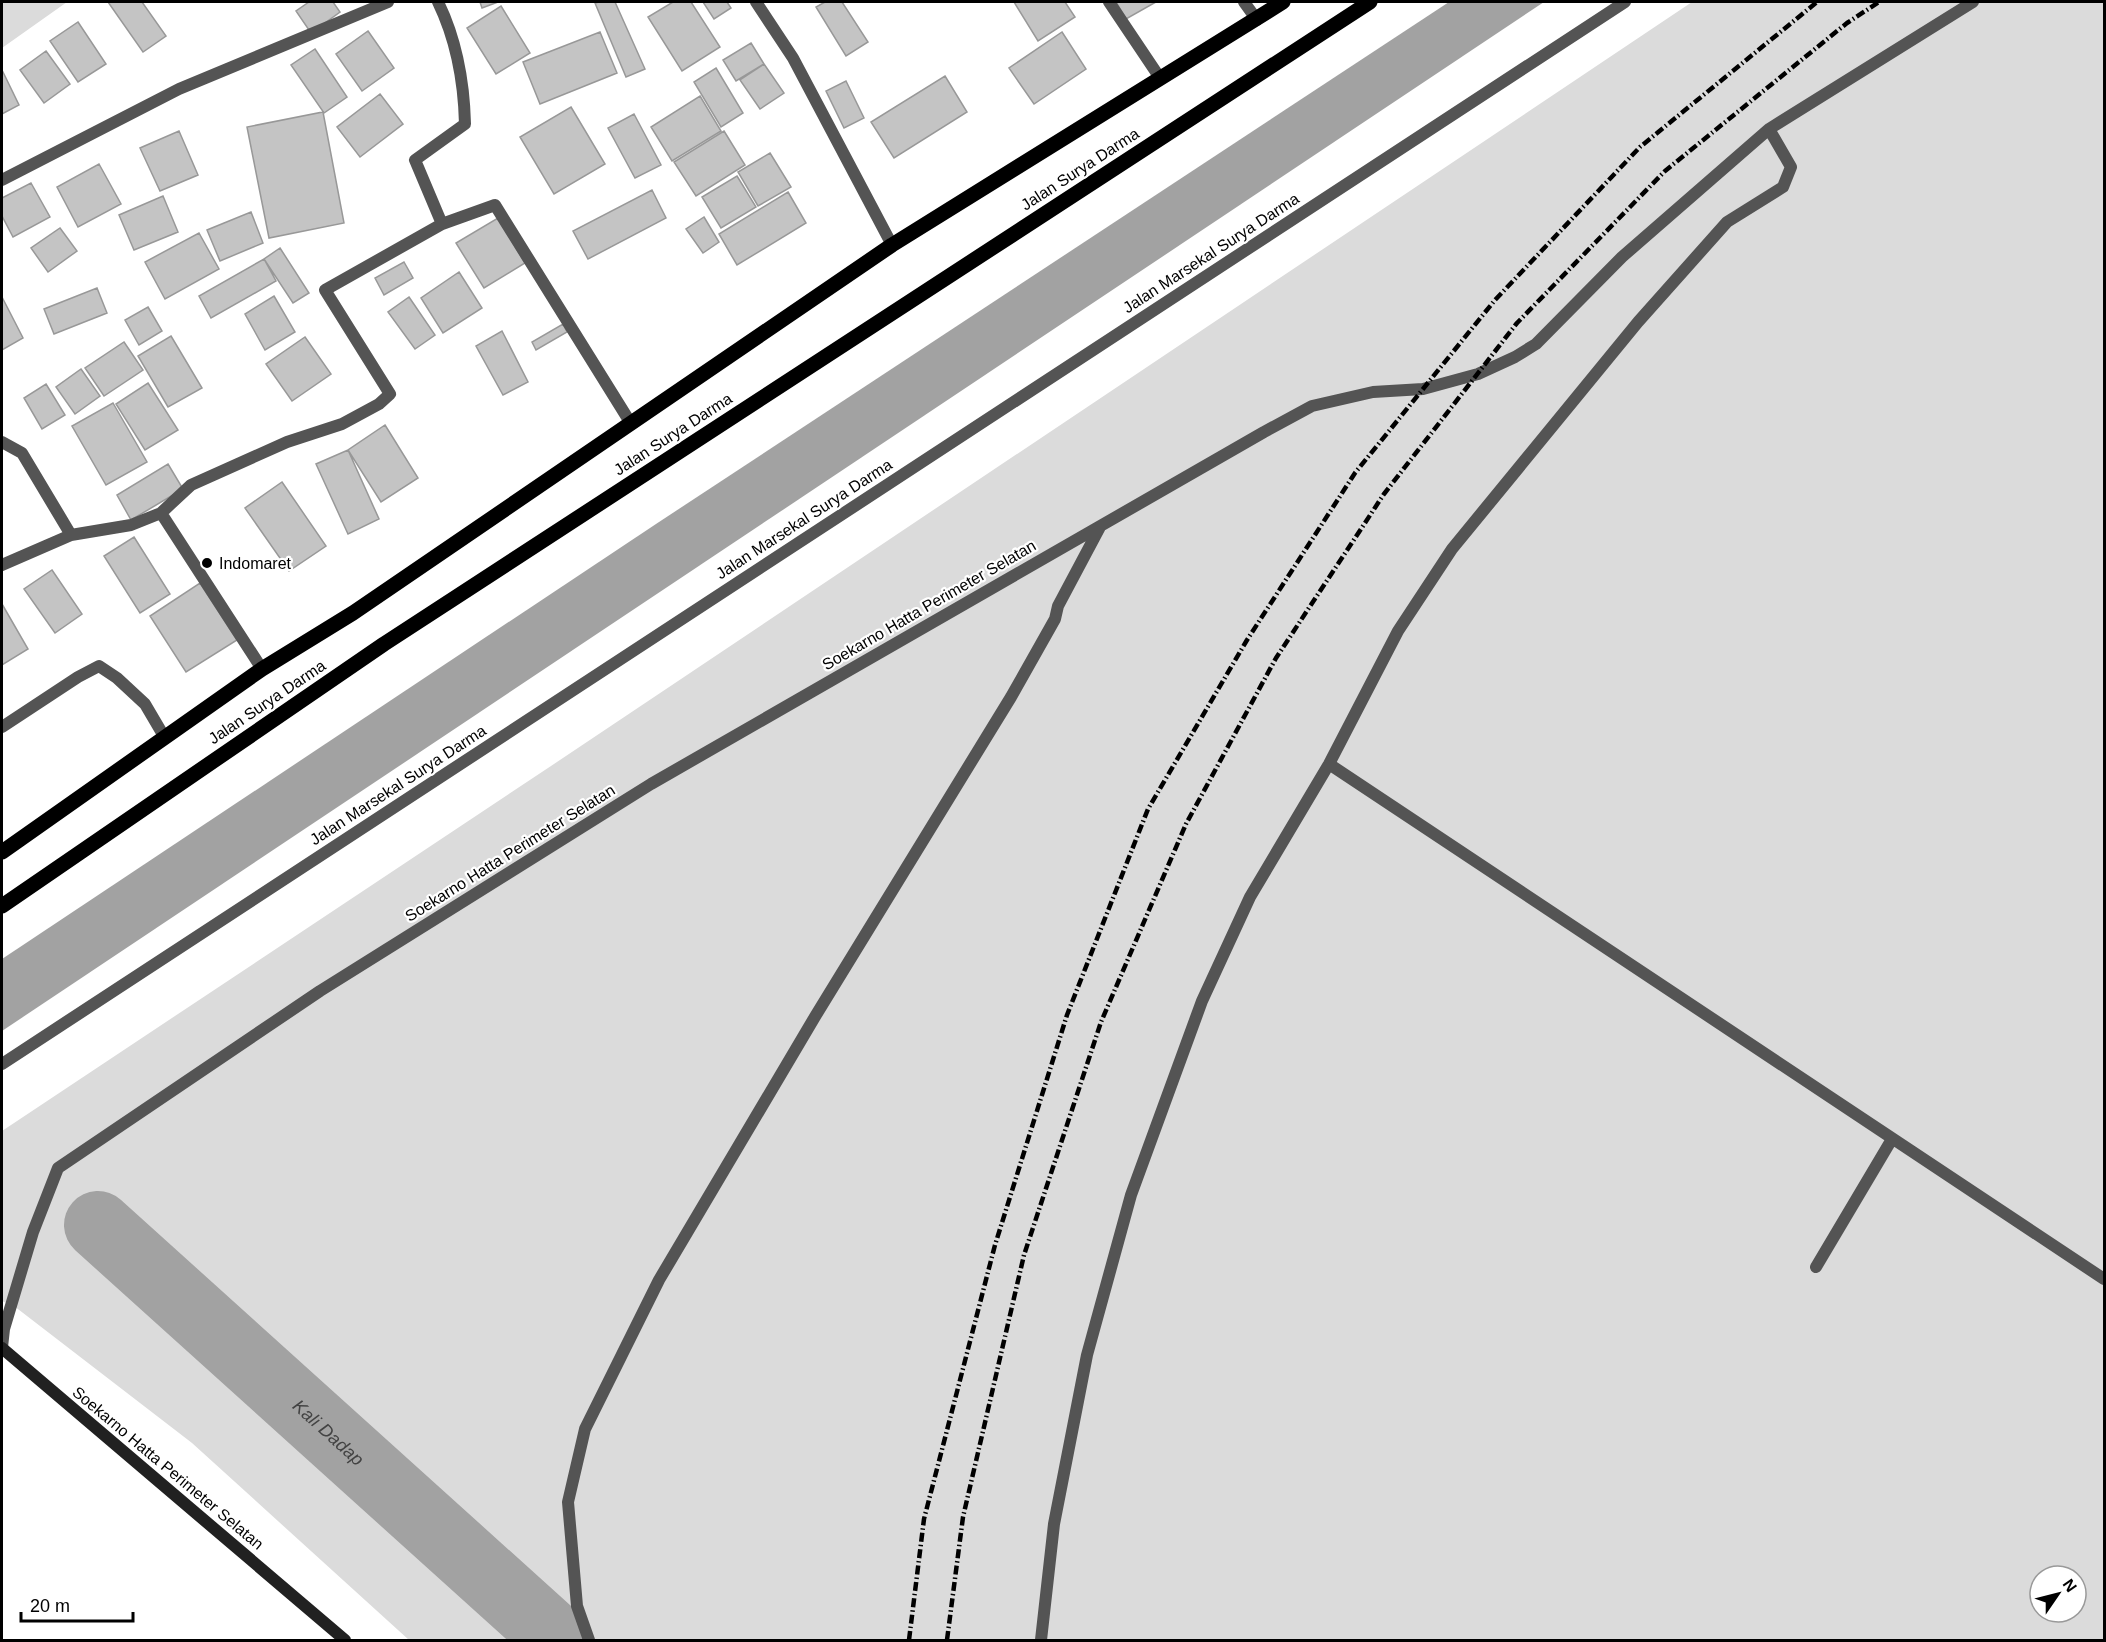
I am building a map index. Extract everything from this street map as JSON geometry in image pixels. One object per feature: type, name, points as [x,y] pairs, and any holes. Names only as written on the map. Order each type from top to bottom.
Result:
[{"type":"main road","name":"Jalan Surya Darma","points":[[2,852],[262,669],[353,613],[892,245],[1283,2]]},
{"type":"main road","name":"Jalan Surya Darma","points":[[2,906],[384,644],[1370,2]]},
{"type":"main road","name":"Soekarno Hatta Perimeter Selatan","points":[[2,1347],[345,1641]]},
{"type":"main road","name":"Soekarno Hatta Perimeter Selatan","points":[[313,1612],[337,1641]]},
{"type":"street","points":[[2,180],[179,89],[388,2]]},
{"type":"street","points":[[438,2],[448,23],[464,96],[465,124],[415,160],[442,224]]},
{"type":"street","points":[[756,2],[793,58],[892,245]]},
{"type":"street","points":[[1109,2],[1160,78]]},
{"type":"street","points":[[1244,2],[1257,20]]},
{"type":"street","name":"Jalan Marsekal Surya Darma","points":[[2,1064],[1625,2]]},
{"type":"street","name":"Soekarno Hatta Perimeter Selatan","points":[[2,1347],[4,1329],[33,1232],[58,1168],[320,991],[651,784],[1312,406],[1373,392],[1423,389],[1478,374],[1515,357],[1536,344],[1622,257],[1769,129],[1974,2]]},
{"type":"street","points":[[1041,1641],[1054,1524],[1087,1355],[1131,1195],[1202,1001],[1250,897],[1329,764],[1398,631],[1452,549],[1631,330],[1727,222],[1783,187],[1791,166],[1769,129]]},
{"type":"street","points":[[2,565],[71,535],[131,525],[161,513],[191,485],[287,442],[342,424],[379,404],[390,394],[325,290],[442,224],[495,205],[630,422]]},
{"type":"street","points":[[2,442],[22,453],[71,535]]},
{"type":"street","points":[[161,513],[262,669]]},
{"type":"street","points":[[589,1641],[577,1606],[568,1502],[585,1429],[659,1280],[816,1015],[1011,697],[1055,619],[1058,606],[1101,526]]},
{"type":"street","points":[[2,727],[78,677],[99,666],[117,678],[145,704],[165,738]]},
{"type":"street","points":[[1329,764],[2104,1279]]},
{"type":"street","points":[[1816,1267],[1892,1139]]},
{"type":"shaded area","points":[[2,2],[67,2],[2,48]]},
{"type":"shaded area","points":[[1449,2],[1544,2],[2,1031],[2,959],[656,524]]},
{"type":"shaded area","points":[[1692,2],[2104,2],[2104,1640],[409,1640],[192,1443],[14,1306],[2,1301],[2,1131]]},
{"type":"building","points":[[108,2],[142,2],[166,36],[143,52]]},
{"type":"building","points":[[309,2],[333,2],[340,12],[311,33],[296,11]]},
{"type":"building","points":[[480,2],[498,2],[482,8]]},
{"type":"building","points":[[615,2],[645,69],[626,77],[595,3]]},
{"type":"building","points":[[673,2],[691,2],[720,47],[682,71],[648,17]]},
{"type":"building","points":[[703,2],[727,2],[731,8],[714,19]]},
{"type":"building","points":[[825,2],[842,2],[868,42],[846,56],[816,7]]},
{"type":"building","points":[[1014,2],[1065,2],[1075,17],[1038,41]]},
{"type":"building","points":[[1116,2],[1156,2],[1126,19]]},
{"type":"building","points":[[501,6],[530,53],[496,74],[467,28]]},
{"type":"building","points":[[78,22],[106,64],[78,82],[50,41]]},
{"type":"building","points":[[368,31],[394,68],[362,91],[336,54]]},
{"type":"building","points":[[600,32],[617,73],[540,104],[523,62]]},
{"type":"building","points":[[1062,32],[1086,69],[1034,104],[1009,68]]},
{"type":"building","points":[[751,43],[764,64],[736,81],[723,60]]},
{"type":"building","points":[[315,49],[347,97],[324,113],[291,65]]},
{"type":"building","points":[[46,51],[70,84],[44,103],[20,70]]},
{"type":"building","points":[[764,64],[784,93],[760,109],[740,80]]},
{"type":"building","points":[[716,68],[743,113],[721,127],[694,82]]},
{"type":"building","points":[[2,73],[19,105],[2,114]]},
{"type":"building","points":[[945,76],[967,112],[894,158],[871,122]]},
{"type":"building","points":[[846,81],[864,118],[844,128],[826,91]]},
{"type":"building","points":[[380,94],[403,124],[360,157],[337,127]]},
{"type":"building","points":[[700,96],[721,131],[672,161],[651,127]]},
{"type":"building","points":[[571,107],[605,164],[554,194],[520,137]]},
{"type":"building","points":[[323,112],[344,223],[269,238],[247,127]]},
{"type":"building","points":[[634,114],[661,165],[635,178],[608,128]]},
{"type":"building","points":[[179,131],[198,175],[160,191],[140,148]]},
{"type":"building","points":[[724,131],[745,165],[696,196],[674,162]]},
{"type":"building","points":[[770,153],[791,187],[758,206],[738,172]]},
{"type":"building","points":[[99,164],[121,204],[78,227],[57,187]]},
{"type":"building","points":[[737,176],[756,207],[721,228],[702,197]]},
{"type":"building","points":[[31,183],[50,217],[13,237],[2,216],[2,198]]},
{"type":"building","points":[[652,190],[666,218],[588,259],[573,231]]},
{"type":"building","points":[[788,192],[806,223],[737,265],[719,234]]},
{"type":"building","points":[[163,196],[178,232],[134,250],[119,215]]},
{"type":"building","points":[[251,212],[263,243],[220,261],[207,230]]},
{"type":"building","points":[[704,217],[719,242],[703,253],[686,229]]},
{"type":"building","points":[[498,218],[525,263],[484,288],[456,243]]},
{"type":"building","points":[[60,228],[77,251],[48,272],[31,248]]},
{"type":"building","points":[[199,233],[219,269],[165,299],[145,262]]},
{"type":"building","points":[[280,248],[309,293],[293,303],[264,259]]},
{"type":"building","points":[[264,259],[276,281],[211,318],[199,296]]},
{"type":"building","points":[[404,262],[413,278],[384,295],[375,278]]},
{"type":"building","points":[[459,272],[482,308],[443,333],[421,298]]},
{"type":"building","points":[[97,288],[107,313],[54,334],[44,309]]},
{"type":"building","points":[[274,296],[295,332],[265,350],[245,314]]},
{"type":"building","points":[[2,297],[23,338],[2,350]]},
{"type":"building","points":[[409,297],[435,335],[415,349],[388,312]]},
{"type":"building","points":[[148,307],[162,331],[139,345],[125,320]]},
{"type":"building","points":[[563,324],[567,332],[536,350],[532,342]]},
{"type":"building","points":[[502,331],[528,382],[503,395],[476,346]]},
{"type":"building","points":[[171,336],[202,388],[168,407],[138,356]]},
{"type":"building","points":[[305,337],[331,374],[292,401],[266,364]]},
{"type":"building","points":[[124,342],[143,370],[104,396],[85,368]]},
{"type":"building","points":[[81,369],[100,396],[75,414],[56,387]]},
{"type":"building","points":[[148,383],[178,430],[145,450],[116,404]]},
{"type":"building","points":[[46,384],[65,415],[42,429],[24,398]]},
{"type":"building","points":[[113,403],[147,462],[106,485],[72,426]]},
{"type":"building","points":[[385,425],[418,478],[381,502],[348,450]]},
{"type":"building","points":[[348,450],[379,519],[348,534],[316,464]]},
{"type":"building","points":[[168,464],[183,489],[131,520],[117,495]]},
{"type":"building","points":[[282,482],[326,546],[289,571],[245,508]]},
{"type":"building","points":[[134,537],[170,594],[140,613],[104,556]]},
{"type":"building","points":[[52,570],[82,614],[55,633],[24,589]]},
{"type":"building","points":[[200,583],[237,640],[186,672],[150,616]]},
{"type":"building","points":[[2,604],[28,649],[2,665]]},
{"type":"waterway","name":"Kali Dadap","points":[[98,1225],[558,1640]]},
{"type":"railway","points":[[909,1640],[924,1519],[995,1245],[1067,1015],[1148,809],[1247,640],[1355,473],[1495,300],[1640,147],[1817,2]]},
{"type":"railway","points":[[947,1640],[963,1517],[1024,1255],[1101,1022],[1186,824],[1276,658],[1384,494],[1517,323],[1665,171],[1847,23],[1879,2]]},
{"type":"place","name":"Indomaret","points":[[207,563]]}]
